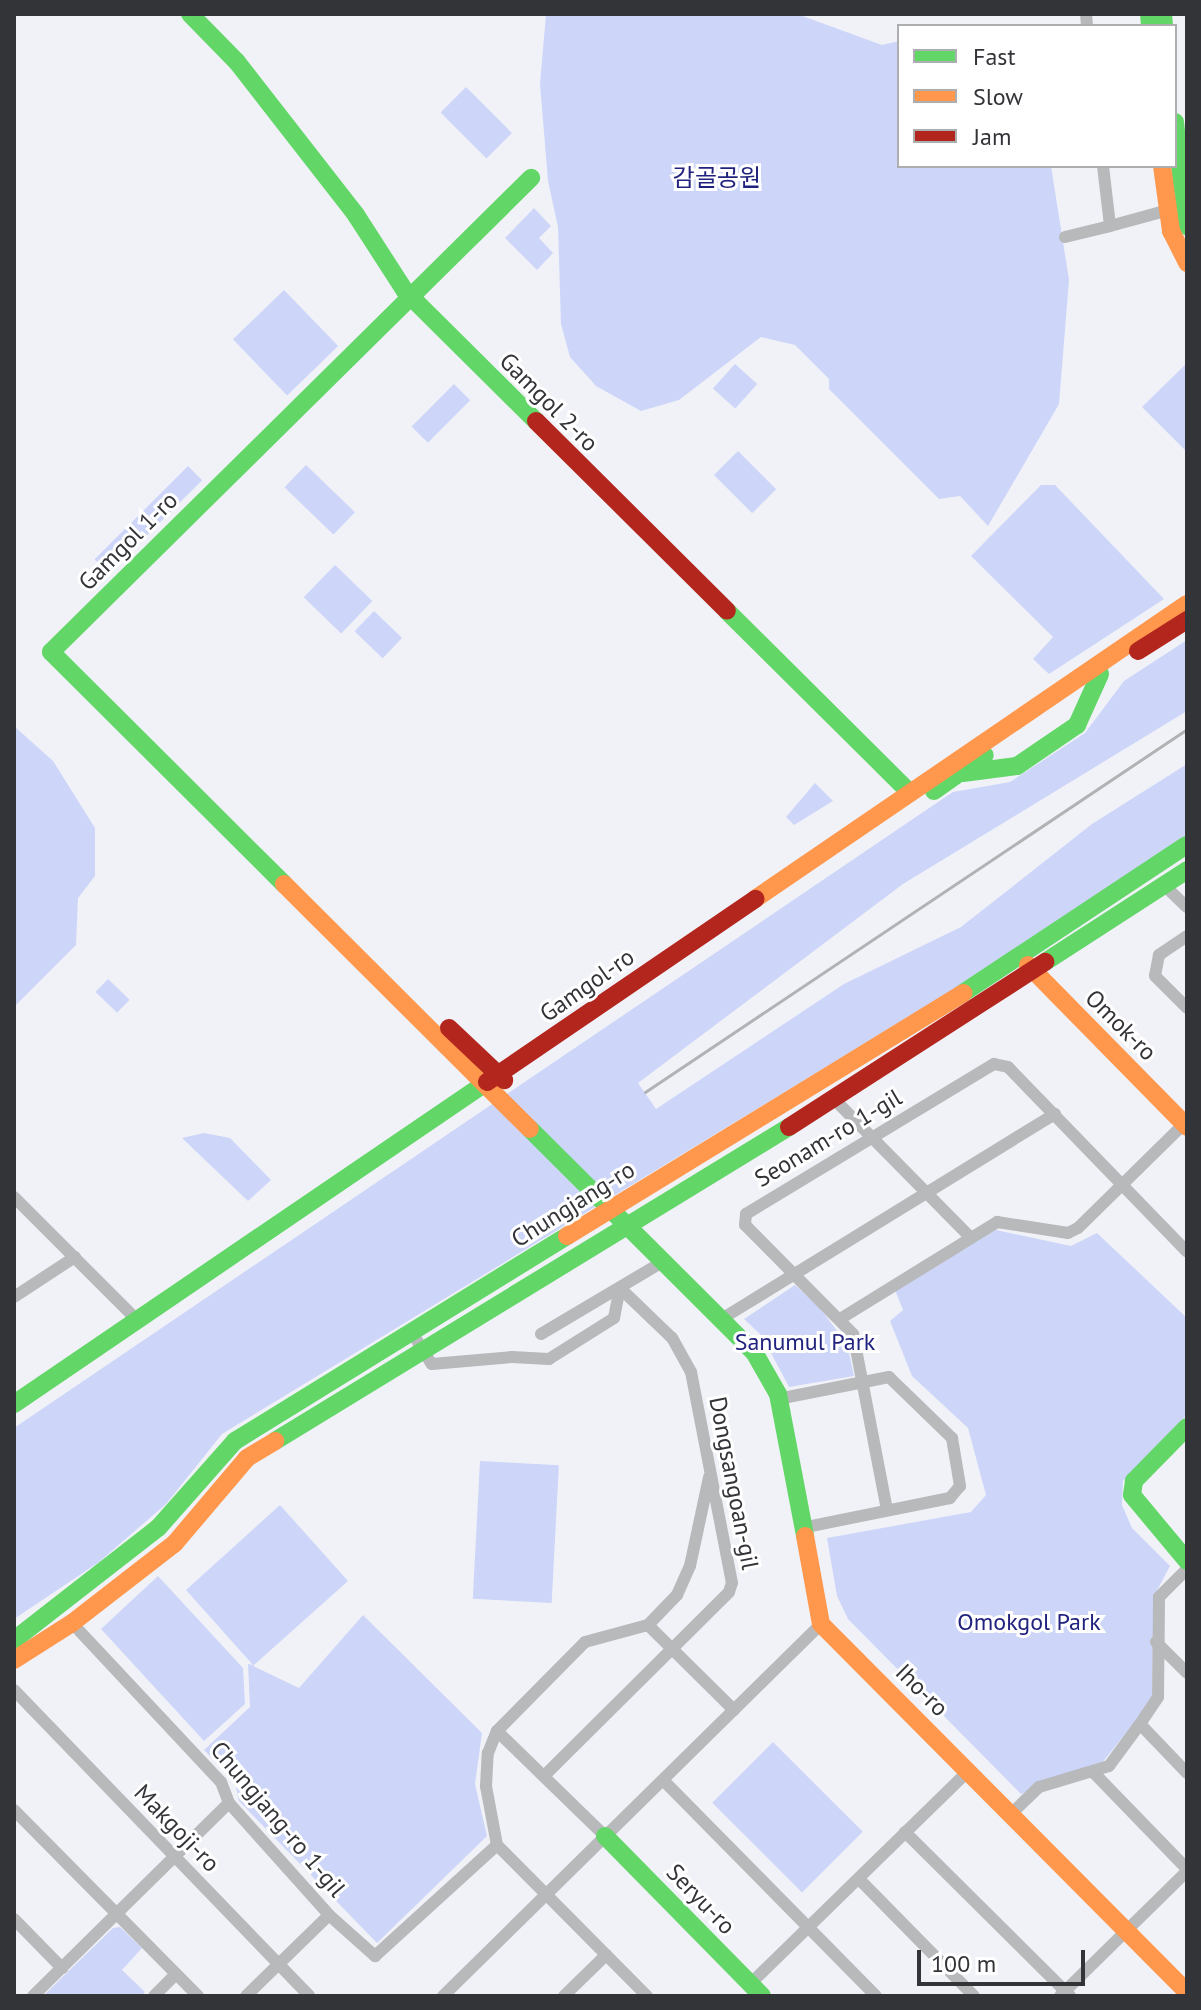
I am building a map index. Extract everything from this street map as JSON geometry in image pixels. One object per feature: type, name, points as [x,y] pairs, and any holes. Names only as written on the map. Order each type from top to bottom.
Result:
[{"type":"street","name":"Gamgol 2-ro","points":[[190,14],[255,85],[356,215],[410,296],[910,793]]},
{"type":"street","points":[[1177,165],[1187,263]]},
{"type":"street","points":[[1103,168],[1110,226]]},
{"type":"street","points":[[1163,168],[1187,226]]},
{"type":"street","name":"Gamgol 1-ro","points":[[531,178],[51,652],[754,1352],[778,1394],[799,1519]]},
{"type":"street","points":[[1065,237],[1179,208]]},
{"type":"street","name":"Gamgol-ro","points":[[14,1418],[910,793],[1187,604]]},
{"type":"street","name":"Gamgol-ro","points":[[14,1404],[960,773],[1100,674],[1187,620]]},
{"type":"street","points":[[960,773],[1017,766],[1077,725],[1100,674]]},
{"type":"street","points":[[231,832],[249,862],[493,1083]]},
{"type":"street","name":"Chungjang-ro","points":[[14,1640],[158,1528],[235,1441],[1021,957],[1187,845]]},
{"type":"street","name":"Chungjang-ro","points":[[14,1660],[72,1623],[175,1543],[247,1458],[834,1099],[1187,870]]},
{"type":"street","points":[[1165,886],[1187,907]]},
{"type":"street","points":[[1187,936],[1159,955],[1155,976],[1187,1008]]},
{"type":"street","name":"Omok-ro","points":[[1021,957],[1186,1125]]},
{"type":"street","name":"Seonam-ro 1-gil","points":[[887,1510],[853,1334],[745,1225],[746,1214],[994,1064],[1008,1067],[1187,1252]]},
{"type":"street","points":[[834,1099],[971,1238]]},
{"type":"street","points":[[728,1315],[1055,1114]]},
{"type":"street","points":[[840,1319],[997,1222],[1068,1233],[1186,1125]]},
{"type":"street","points":[[14,1197],[137,1320]]},
{"type":"street","points":[[614,1208],[639,1219],[728,1315],[767,1351],[788,1397],[802,1486],[799,1519]]},
{"type":"street","points":[[443,1996],[821,1624],[799,1519],[780,1480],[768,1399],[760,1376],[747,1356],[621,1229],[614,1208]]},
{"type":"street","points":[[16,1293],[75,1257]]},
{"type":"street","points":[[541,1334],[657,1265]]},
{"type":"street","points":[[411,1331],[432,1364],[512,1357],[549,1359],[614,1318],[620,1288]]},
{"type":"street","name":"Dongsangoan-gil","points":[[544,1776],[670,1647],[729,1592],[732,1583],[691,1372],[672,1338],[620,1288]]},
{"type":"street","points":[[788,1397],[889,1377],[952,1438],[958,1493],[887,1510],[799,1519]]},
{"type":"street","points":[[1187,1427],[1134,1481],[1132,1495],[1187,1561]]},
{"type":"street","points":[[647,1996],[497,1845],[486,1786],[488,1753],[497,1731],[585,1642],[648,1625],[677,1595],[690,1566],[710,1472]]},
{"type":"street","points":[[1011,1814],[1039,1787],[1109,1766],[1140,1724],[1158,1697],[1156,1642],[1159,1597],[1187,1569]]},
{"type":"street","name":"Chungjang-ro 1-gil","points":[[72,1623],[221,1782],[229,1803],[329,1915],[379,1956],[497,1845]]},
{"type":"street","name":"Iho-ro","points":[[821,1624],[1186,1989]]},
{"type":"street","points":[[648,1625],[734,1710]]},
{"type":"street","points":[[1156,1642],[1187,1673]]},
{"type":"street","name":"Makgoji-ro","points":[[14,1690],[309,1996]]},
{"type":"street","points":[[1140,1724],[1187,1773]]},
{"type":"street","points":[[497,1731],[605,1836]]},
{"type":"street","points":[[756,1990],[807,1929],[969,1770]]},
{"type":"street","points":[[905,1832],[1065,1994],[1187,1870],[1094,1773]]},
{"type":"street","points":[[663,1780],[876,1996]]},
{"type":"street","points":[[33,1996],[229,1803]]},
{"type":"street","points":[[14,1810],[198,1996]]},
{"type":"street","name":"Seryu-ro","points":[[605,1836],[756,1990]]},
{"type":"street","points":[[859,1879],[974,1996]]},
{"type":"street","points":[[246,1996],[329,1915]]},
{"type":"street","points":[[14,1919],[62,1968]]},
{"type":"street","points":[[564,1996],[606,1955]]},
{"type":"street","points":[[154,1996],[176,1974]]},
{"type":"green space","name":"감골공원","points":[[546,14],[797,14],[882,45],[897,41],[897,168],[1051,168],[1069,280],[1059,404],[988,526],[960,496],[939,499],[829,389],[829,379],[795,345],[761,337],[679,400],[641,411],[596,386],[570,357],[561,324],[558,227],[548,181],[540,84]]},
{"type":"green space","points":[[466,87],[512,133],[487,158],[441,112]]},
{"type":"green space","points":[[534,208],[551,226],[539,238],[553,253],[537,270],[505,238]]},
{"type":"green space","points":[[284,290],[338,346],[287,395],[233,339]]},
{"type":"green space","points":[[1187,363],[1187,452],[1142,407]]},
{"type":"green space","points":[[735,364],[757,384],[735,409],[713,389]]},
{"type":"green space","points":[[454,384],[470,400],[428,443],[412,426]]},
{"type":"green space","points":[[738,451],[776,489],[752,513],[714,475]]},
{"type":"green space","points":[[306,465],[355,512],[333,535],[284,487]]},
{"type":"green space","points":[[188,466],[202,480],[109,573],[95,559]]},
{"type":"green space","points":[[1041,485],[1055,485],[1164,599],[1049,674],[1033,659],[1053,637],[971,556]]},
{"type":"green space","points":[[335,565],[372,601],[341,633],[304,597]]},
{"type":"green space","points":[[374,611],[402,638],[383,658],[355,631]]},
{"type":"green space","points":[[1187,640],[1187,711],[903,884],[638,1083],[656,1109],[844,984],[961,927],[1092,824],[1187,764],[1187,836],[1074,916],[222,1434],[166,1504],[99,1562],[14,1619],[14,1428],[953,792],[1010,782],[1085,733],[1124,681]]},
{"type":"green space","points":[[14,726],[53,761],[95,828],[95,876],[78,898],[76,945],[14,1007]]},
{"type":"green space","points":[[815,783],[833,801],[794,825],[786,817]]},
{"type":"green space","points":[[108,979],[130,1000],[117,1013],[95,992]]},
{"type":"green space","points":[[204,1133],[230,1138],[271,1180],[248,1201],[182,1138]]},
{"type":"green space","name":"Omokgol Park","points":[[996,1230],[1071,1246],[1097,1233],[1187,1318],[1187,1415],[1123,1481],[1122,1505],[1132,1528],[1170,1566],[1154,1596],[1152,1700],[1098,1768],[1021,1794],[848,1619],[837,1596],[827,1538],[971,1512],[986,1495],[968,1428],[912,1376],[890,1321],[903,1310],[895,1290]]},
{"type":"green space","name":"Sanumul Park","points":[[795,1285],[819,1307],[847,1344],[854,1376],[789,1387],[762,1336],[744,1319]]},
{"type":"green space","points":[[480,1461],[559,1465],[552,1603],[473,1599]]},
{"type":"green space","points":[[280,1505],[348,1581],[253,1666],[299,1688],[363,1615],[482,1733],[475,1784],[487,1836],[377,1943],[239,1801],[235,1782],[204,1750],[250,1707],[248,1664],[253,1665],[186,1590]]},
{"type":"green space","points":[[158,1576],[243,1668],[245,1704],[204,1741],[101,1629]]},
{"type":"green space","points":[[773,1742],[863,1832],[802,1893],[712,1803]]},
{"type":"green space","points":[[120,1927],[142,1948],[122,1970],[145,1992],[141,1996],[43,1996],[113,1928]]},
{"type":"railway","points":[[645,1092],[1187,729]]},
{"type":"traffic: fast","points":[[190,14],[237,62],[356,215],[405,291],[536,421]]},
{"type":"traffic: fast","points":[[1149,14],[1150,24]]},
{"type":"traffic: fast","points":[[1163,14],[1164,24]]},
{"type":"traffic: fast","points":[[1177,139],[1187,226]]},
{"type":"traffic: fast","points":[[284,884],[51,652],[531,178]]},
{"type":"traffic: fast","points":[[727,611],[910,793]]},
{"type":"traffic: fast","points":[[963,773],[1017,766],[1077,725],[1100,674]]},
{"type":"traffic: fast","points":[[934,791],[985,755]]},
{"type":"traffic: fast","points":[[963,993],[1187,845]]},
{"type":"traffic: fast","points":[[1045,962],[1187,870]]},
{"type":"traffic: fast","points":[[14,1404],[487,1082]]},
{"type":"traffic: fast","points":[[275,1441],[789,1127]]},
{"type":"traffic: fast","points":[[530,1129],[754,1352],[778,1394],[805,1536]]},
{"type":"traffic: fast","points":[[14,1640],[158,1528],[235,1441],[567,1236]]},
{"type":"traffic: fast","points":[[1187,1427],[1134,1481],[1132,1495],[1187,1561]]},
{"type":"traffic: fast","points":[[605,1836],[762,1996]]},
{"type":"traffic: slow","points":[[1162,168],[1171,231],[1187,263]]},
{"type":"traffic: slow","points":[[755,899],[1187,604]]},
{"type":"traffic: slow","points":[[284,884],[530,1129]]},
{"type":"traffic: slow","points":[[1028,965],[1187,1127]]},
{"type":"traffic: slow","points":[[567,1236],[963,993]]},
{"type":"traffic: slow","points":[[14,1660],[72,1623],[175,1543],[247,1458],[275,1441]]},
{"type":"traffic: slow","points":[[805,1536],[821,1624],[1187,1992]]},
{"type":"traffic: jam","points":[[536,421],[727,611]]},
{"type":"traffic: jam","points":[[1138,651],[1187,620]]},
{"type":"traffic: jam","points":[[487,1082],[755,899]]},
{"type":"traffic: jam","points":[[789,1127],[1045,962]]},
{"type":"traffic: jam","points":[[449,1028],[504,1080]]}]
